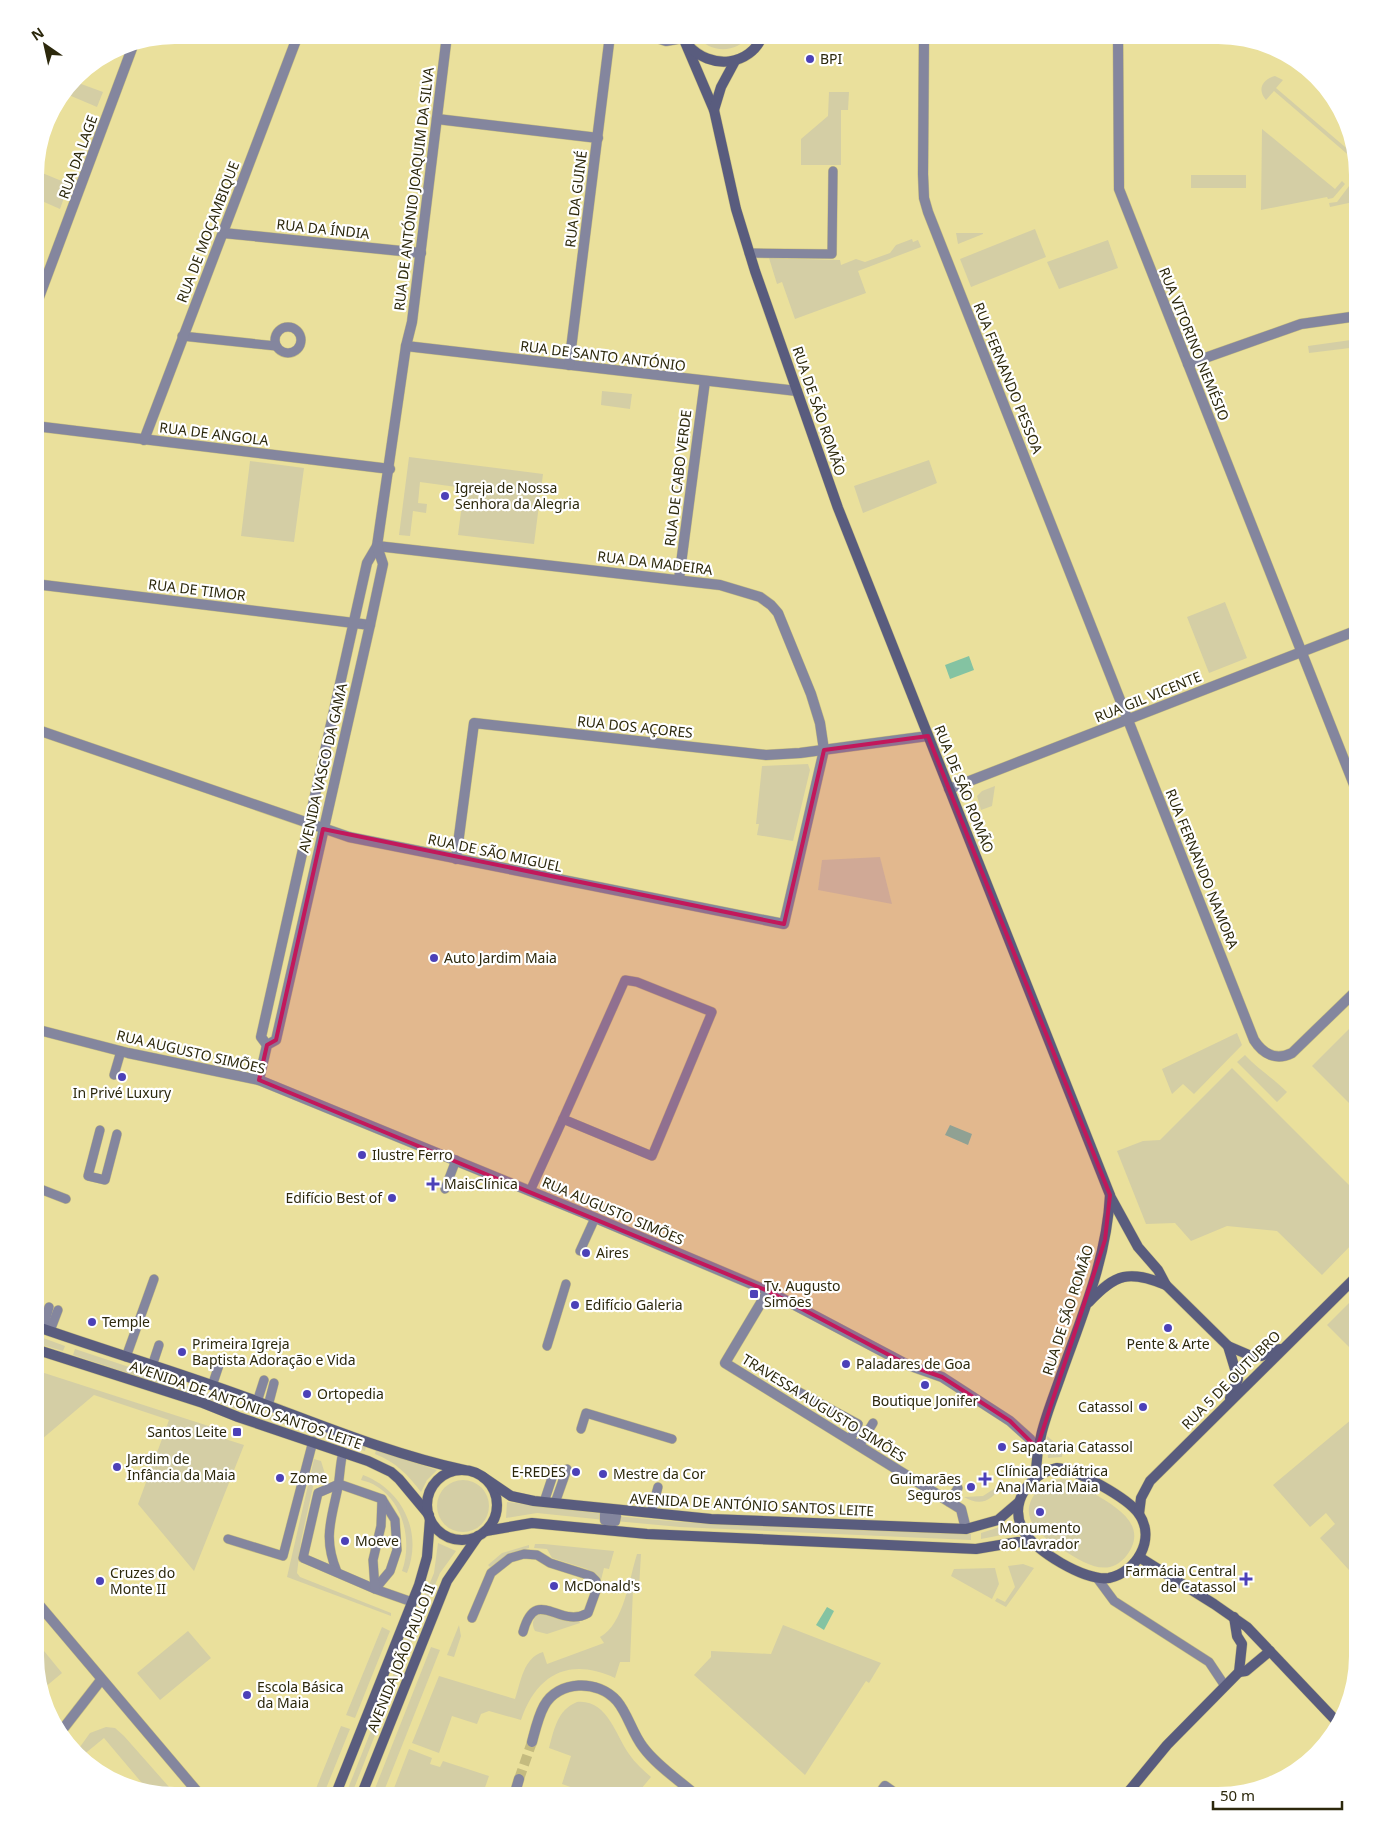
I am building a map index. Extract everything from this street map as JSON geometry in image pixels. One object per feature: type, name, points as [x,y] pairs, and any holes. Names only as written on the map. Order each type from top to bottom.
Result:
[{"type":"main road","name":"RUA DE SÃO ROMÃO","points":[[686,44],[714,110],[736,209],[749,253],[838,508],[1110,1195],[1105,1240],[1086,1305],[1042,1426],[1037,1448],[1036,1476]]},
{"type":"main road","points":[[689,44],[703,58],[716,62],[735,61]]},
{"type":"main road","name":"RUA DE SÃO ROMÃO","points":[[714,110],[721,87],[735,61],[754,50],[758,44]]},
{"type":"main road","points":[[1110,1195],[1138,1247],[1158,1270],[1166,1285],[1228,1346],[1249,1355],[1261,1356],[1283,1347]]},
{"type":"main road","points":[[1086,1305],[1110,1282],[1119,1277],[1140,1276],[1166,1285]]},
{"type":"main road","name":"RUA 5 DE OUTUBRO","points":[[1139,1514],[1141,1498],[1150,1481],[1349,1284]]},
{"type":"main road","name":"AVENIDA DE ANTÓNIO SANTOS LEITE","points":[[44,1328],[364,1440],[441,1465],[464,1470]]},
{"type":"main road","points":[[1223,1409],[1234,1391],[1238,1379],[1236,1367],[1228,1346]]},
{"type":"main road","name":"AVENIDA DE ANTÓNIO SANTOS LEITE","points":[[44,1352],[313,1441],[391,1472],[430,1517]]},
{"type":"main road","points":[[1058,1468],[1070,1470],[1084,1476],[1127,1503],[1139,1514],[1145,1538],[1139,1557],[1130,1569],[1121,1574],[1097,1578],[1082,1574],[1034,1544],[1023,1530],[1020,1522],[1019,1502],[1029,1483],[1036,1476],[1058,1468]]},
{"type":"main road","points":[[482,1533],[494,1520],[497,1500],[492,1487],[483,1477],[464,1470],[444,1475],[434,1484],[428,1497],[430,1517],[438,1530],[448,1537],[461,1540],[482,1533],[532,1523],[647,1534],[976,1549],[1018,1542],[1034,1544]]},
{"type":"main road","name":"AVENIDA DE ANTÓNIO SANTOS LEITE","points":[[483,1477],[511,1496],[549,1503],[711,1519],[966,1530],[998,1520],[1019,1502]]},
{"type":"main road","name":"AVENIDA JOÃO PAULO II","points":[[339,1787],[412,1602],[427,1557],[430,1517]]},
{"type":"main road","name":"AVENIDA JOÃO PAULO II","points":[[365,1787],[447,1581],[482,1533]]},
{"type":"main road","points":[[1139,1557],[1234,1617],[1270,1650],[1334,1718]]},
{"type":"main road","points":[[1234,1617],[1237,1636],[1242,1644],[1239,1672]]},
{"type":"main road","points":[[1132,1787],[1167,1745],[1239,1672],[1246,1671],[1270,1650]]},
{"type":"street","name":"RUA DE MOÇAMBIQUE","points":[[144,440],[295,44]]},
{"type":"street","name":"RUA DE ANTÓNIO JOAQUIM DA SILVA","points":[[406,346],[412,322],[446,44]]},
{"type":"street","name":"RUA DA GUINÉ","points":[[569,365],[609,44]]},
{"type":"street","name":"RUA FERNANDO PESSOA","points":[[924,44],[923,174],[924,198],[928,212],[1128,720]]},
{"type":"street","name":"RUA VITORINO NEMÉSIO","points":[[1118,44],[1119,189],[1349,772]]},
{"type":"street","name":"RUA DA LAGE","points":[[44,284],[131,51]]},
{"type":"street","points":[[437,120],[598,138]]},
{"type":"street","name":"RUA DA ÍNDIA","points":[[223,233],[421,253]]},
{"type":"street","points":[[1188,364],[1301,324],[1349,317]]},
{"type":"street","name":"RUA DE SANTO ANTÓNIO","points":[[406,346],[797,391]]},
{"type":"street","name":"AVENIDA VASCO DA GAMA","points":[[267,1045],[261,1037],[355,624],[367,563],[377,546],[390,469],[406,346]]},
{"type":"street","name":"RUA DE CABO VERDE","points":[[679,579],[705,381]]},
{"type":"street","name":"RUA DE ANGOLA","points":[[44,427],[390,469]]},
{"type":"street","name":"AVENIDA VASCO DA GAMA","points":[[259,1080],[267,1045],[276,1040],[370,625],[383,564],[377,546]]},
{"type":"street","name":"RUA DA MADEIRA","points":[[377,546],[679,579],[744,590],[771,605],[780,618],[815,705],[824,750]]},
{"type":"street","name":"RUA DE TIMOR","points":[[44,585],[355,624]]},
{"type":"street","points":[[355,624],[370,625]]},
{"type":"street","name":"RUA GIL VICENTE","points":[[949,789],[1349,633]]},
{"type":"street","name":"RUA FERNANDO NAMORA","points":[[1128,720],[1258,1047],[1265,1053],[1286,1056],[1301,1046],[1349,998]]},
{"type":"street","name":"RUA DOS AÇORES","points":[[456,859],[474,724],[766,755],[824,750],[928,736]]},
{"type":"street","name":"RUA DE SÃO MIGUEL","points":[[44,732],[349,837],[784,924],[824,750]]},
{"type":"street","points":[[289,914],[303,917]]},
{"type":"street","name":"RUA AUGUSTO SIMÕES","points":[[44,1031],[120,1051],[259,1080],[595,1218],[768,1291],[908,1365],[942,1376],[1010,1421],[1037,1448]]},
{"type":"street","name":"TRAVESSA AUGUSTO SIMÕES","points":[[768,1291],[725,1363],[961,1509],[966,1530]]},
{"type":"street","points":[[44,1611],[193,1787]]},
{"type":"street","points":[[65,1727],[101,1680]]},
{"type":"street","points":[[532,1742],[544,1706],[554,1695],[574,1686],[599,1688],[613,1697],[623,1708],[646,1751],[687,1787]]},
{"type":"street","points":[[517,1787],[519,1779]]},
{"type":"lane","points":[[749,253],[832,254],[833,171]]},
{"type":"lane","points":[[182,336],[276,346]]},
{"type":"lane","points":[[530,1191],[625,980],[637,982],[712,1012],[652,1156],[563,1119]]},
{"type":"lane","points":[[114,1075],[120,1051]]},
{"type":"lane","points":[[100,1130],[88,1176],[105,1180],[117,1134]]},
{"type":"lane","points":[[445,1189],[456,1160]]},
{"type":"lane","points":[[44,1190],[66,1199]]},
{"type":"lane","points":[[580,1251],[595,1218]]},
{"type":"lane","points":[[126,1357],[154,1279]]},
{"type":"lane","points":[[547,1346],[566,1284]]},
{"type":"lane","points":[[44,1326],[53,1308]]},
{"type":"lane","points":[[152,1366],[159,1345]]},
{"type":"lane","points":[[212,1386],[219,1365]]},
{"type":"lane","points":[[257,1402],[264,1380]]},
{"type":"lane","points":[[268,1406],[274,1383]]},
{"type":"lane","points":[[786,1385],[858,1424],[850,1440]]},
{"type":"lane","points":[[581,1429],[586,1413],[672,1439]]},
{"type":"lane","points":[[859,1446],[873,1422]]},
{"type":"lane","points":[[228,1539],[283,1556],[305,1479],[313,1441]]},
{"type":"lane","points":[[337,1572],[329,1554],[330,1523],[338,1484],[339,1465],[343,1452]]},
{"type":"lane","points":[[549,1503],[555,1469]]},
{"type":"lane","points":[[549,1503],[567,1469]]},
{"type":"lane","points":[[375,1589],[390,1571],[397,1550],[395,1520],[382,1499],[338,1484],[318,1493],[303,1558],[375,1589],[412,1602]]},
{"type":"lane","points":[[651,1513],[658,1487]]},
{"type":"lane","points":[[949,1502],[958,1488]]},
{"type":"lane","points":[[375,1589],[373,1560],[381,1526],[382,1499]]},
{"type":"lane","points":[[472,1618],[488,1576],[502,1563],[517,1556],[537,1555],[550,1563],[588,1573],[595,1580],[597,1588],[591,1610],[588,1613],[575,1617],[543,1609],[535,1610],[529,1615],[523,1632]]},
{"type":"lane","points":[[1097,1578],[1114,1601],[1209,1662],[1225,1686]]},
{"type":"highlighted area","points":[[928,736],[1110,1195],[1105,1240],[1037,1448],[1010,1421],[942,1377],[908,1365],[768,1291],[259,1080],[267,1045],[276,1040],[323,829],[784,924],[824,750]]},
{"type":"shaded area","points":[[706,44],[740,44],[723,49]]},
{"type":"shaded area","points":[[1275,76],[1283,80],[1276,88],[1347,148],[1348,154],[1274,91],[1266,100],[1261,89],[1264,82]]},
{"type":"shaded area","points":[[80,84],[103,92],[97,107],[70,96]]},
{"type":"shaded area","points":[[829,92],[849,92],[848,110],[841,110],[841,165],[801,165],[801,139],[828,116]]},
{"type":"shaded area","points":[[1262,129],[1335,189],[1342,181],[1345,184],[1333,198],[1328,199],[1327,197],[1261,210]]},
{"type":"shaded area","points":[[44,174],[69,184],[60,209],[44,202]]},
{"type":"shaded area","points":[[1191,175],[1246,175],[1246,188],[1191,188]]},
{"type":"shaded area","points":[[1349,186],[1349,203],[1330,207],[1329,203],[1337,202]]},
{"type":"shaded area","points":[[1035,229],[1046,257],[971,287],[960,259]]},
{"type":"shaded area","points":[[956,233],[983,233],[983,234],[958,244]]},
{"type":"shaded area","points":[[912,239],[913,242],[918,240],[921,247],[858,271],[866,293],[795,319],[782,282],[777,284],[769,258],[840,260],[841,265],[856,259],[865,262],[890,253],[896,245]]},
{"type":"shaded area","points":[[1108,240],[1118,268],[1059,289],[1047,262]]},
{"type":"shaded area","points":[[1349,340],[1349,348],[1309,353],[1308,346]]},
{"type":"shaded area","points":[[602,391],[632,394],[630,409],[601,405]]},
{"type":"shaded area","points":[[409,457],[543,474],[534,544],[458,535],[464,488],[420,482],[418,503],[427,504],[426,513],[413,511],[410,536],[399,535]]},
{"type":"shaded area","points":[[929,460],[937,483],[863,513],[854,486]]},
{"type":"shaded area","points":[[250,461],[304,468],[294,542],[241,536]]},
{"type":"shaded area","points":[[1225,602],[1247,658],[1209,673],[1187,617]]},
{"type":"shaded area","points":[[969,656],[974,670],[950,679],[945,665]]},
{"type":"shaded area","points":[[808,764],[810,770],[793,841],[757,835],[759,824],[756,824],[762,766]]},
{"type":"shaded area","points":[[995,786],[992,806],[981,810],[977,796],[982,791]]},
{"type":"shaded area","points":[[880,857],[892,904],[818,890],[822,860]]},
{"type":"shaded area","points":[[1349,1029],[1349,1103],[1312,1066]]},
{"type":"shaded area","points":[[1237,1033],[1242,1045],[1194,1094],[1183,1084],[1172,1094],[1162,1069]]},
{"type":"shaded area","points":[[1245,1055],[1287,1092],[1277,1102],[1237,1062]]},
{"type":"shaded area","points":[[1232,1068],[1349,1185],[1349,1247],[1322,1275],[1277,1231],[1227,1226],[1191,1241],[1175,1223],[1146,1224],[1117,1151],[1143,1141],[1160,1140]]},
{"type":"shaded area","points":[[950,1125],[972,1134],[968,1145],[945,1135]]},
{"type":"shaded area","points":[[1349,1303],[1349,1347],[1327,1325]]},
{"type":"shaded area","points":[[44,1338],[65,1346],[63,1351],[44,1346]]},
{"type":"shaded area","points":[[75,1349],[366,1446],[365,1451],[73,1355]]},
{"type":"shaded area","points":[[44,1373],[224,1431],[222,1438],[244,1445],[194,1571],[138,1504],[169,1420],[94,1395],[44,1437]]},
{"type":"shaded area","points":[[1349,1422],[1349,1570],[1320,1538],[1335,1524],[1326,1513],[1310,1527],[1273,1485]]},
{"type":"shaded area","points":[[1047,1436],[1063,1449],[1062,1457],[1048,1458]]},
{"type":"shaded area","points":[[376,1450],[437,1470],[427,1480],[421,1492],[401,1470],[375,1454]]},
{"type":"shaded area","points":[[314,1459],[321,1461],[325,1474],[315,1478],[301,1541],[297,1573],[300,1577],[391,1613],[391,1616],[287,1577]]},
{"type":"shaded area","points":[[363,1475],[389,1491],[399,1502],[406,1515],[411,1528],[412,1543],[407,1573],[402,1571],[406,1544],[401,1516],[395,1504],[386,1493],[375,1485],[361,1480]]},
{"type":"shaded area","points":[[1064,1479],[1076,1483],[1103,1499],[1127,1518],[1132,1526],[1133,1544],[1127,1555],[1120,1562],[1104,1568],[1087,1563],[1055,1545],[1034,1526],[1029,1510],[1031,1501],[1037,1491],[1049,1482]]},
{"type":"shaded area","points":[[463,1480],[473,1482],[481,1488],[487,1496],[489,1506],[487,1516],[481,1524],[473,1530],[463,1532],[453,1530],[445,1524],[439,1516],[437,1506],[439,1496],[445,1488],[453,1482]]},
{"type":"shaded area","points":[[1000,1485],[994,1495],[985,1501],[980,1502],[964,1497],[983,1496]]},
{"type":"shaded area","points":[[507,1502],[605,1514],[605,1520],[537,1513],[506,1518]]},
{"type":"shaded area","points":[[616,1516],[680,1522],[971,1534],[971,1540],[680,1527],[615,1521]]},
{"type":"shaded area","points":[[1009,1524],[1012,1533],[981,1539],[981,1533]]},
{"type":"shaded area","points":[[438,1543],[456,1551],[440,1573],[418,1626],[413,1624],[434,1573]]},
{"type":"shaded area","points":[[535,1544],[614,1551],[609,1569],[604,1568],[601,1580],[587,1569],[552,1558],[547,1549],[534,1548]]},
{"type":"shaded area","points":[[529,1545],[529,1548],[509,1554],[490,1567],[488,1565],[502,1553]]},
{"type":"shaded area","points":[[637,1554],[641,1554],[639,1588],[633,1589],[630,1662],[620,1662],[615,1678],[583,1669],[569,1670],[557,1674],[546,1681],[536,1691],[521,1720],[489,1711],[481,1714],[477,1724],[452,1716],[439,1753],[412,1743],[439,1676],[515,1699],[524,1671],[531,1659],[536,1655],[543,1652],[547,1664],[604,1643],[600,1637],[608,1631],[620,1612]]},
{"type":"shaded area","points":[[1023,1564],[1034,1568],[1006,1607],[995,1601],[997,1598],[1005,1602],[1015,1587],[1008,1566]]},
{"type":"shaded area","points":[[995,1568],[999,1584],[992,1599],[951,1576],[954,1569]]},
{"type":"shaded area","points":[[827,1607],[834,1611],[824,1630],[816,1625]]},
{"type":"shaded area","points":[[538,1613],[579,1620],[580,1623],[547,1634],[535,1631],[533,1622]]},
{"type":"shaded area","points":[[459,1625],[461,1636],[454,1657],[447,1655]]},
{"type":"shaded area","points":[[783,1625],[881,1663],[869,1683],[866,1681],[805,1775],[694,1675],[711,1657],[711,1651],[771,1654]]},
{"type":"shaded area","points":[[382,1627],[390,1631],[355,1718],[346,1715]]},
{"type":"shaded area","points":[[188,1631],[211,1658],[160,1700],[137,1673]]},
{"type":"shaded area","points":[[408,1638],[413,1639],[355,1787],[349,1787]]},
{"type":"shaded area","points":[[431,1647],[440,1650],[386,1787],[376,1787]]},
{"type":"shaded area","points":[[44,1651],[62,1673],[47,1685]]},
{"type":"shaded area","points":[[577,1702],[587,1703],[596,1706],[603,1712],[631,1757],[651,1777],[643,1787],[570,1787],[562,1784],[571,1756],[549,1748],[557,1721],[570,1706]]},
{"type":"shaded area","points":[[341,1726],[350,1729],[327,1787],[317,1787]]},
{"type":"shaded area","points":[[106,1727],[115,1728],[169,1787],[142,1783],[104,1738],[86,1753],[80,1747],[90,1733]]},
{"type":"shaded area","points":[[409,1749],[432,1758],[430,1764],[440,1767],[443,1761],[489,1776],[485,1787],[394,1787]]},
{"type":"tunnel","points":[[519,1779],[532,1742]]},
{"type":"place","name":"BPI","points":[[810,59]]},
{"type":"place","name":"Igreja de Nossa Senhora da Alegria","points":[[445,496]]},
{"type":"place","name":"Auto Jardim Maia","points":[[434,958]]},
{"type":"place","name":"In Privé Luxury","points":[[122,1077]]},
{"type":"place","name":"Ilustre Ferro","points":[[362,1155]]},
{"type":"place","name":"MaisClínica","points":[[433,1184]]},
{"type":"place","name":"Edifício Best of","points":[[392,1198]]},
{"type":"place","name":"Aires","points":[[586,1253]]},
{"type":"place","name":"Tv. Augusto Simões","points":[[754,1294]]},
{"type":"place","name":"Edifício Galeria","points":[[575,1305]]},
{"type":"place","name":"Temple","points":[[92,1322]]},
{"type":"place","name":"Pente & Arte","points":[[1168,1328]]},
{"type":"place","name":"Primeira Igreja Baptista Adoração e Vida","points":[[182,1352]]},
{"type":"place","name":"Paladares de Goa","points":[[846,1364]]},
{"type":"place","name":"Boutique Jonifer","points":[[925,1385]]},
{"type":"place","name":"Ortopedia","points":[[307,1394]]},
{"type":"place","name":"Catassol","points":[[1143,1407]]},
{"type":"place","name":"Santos Leite","points":[[237,1432]]},
{"type":"place","name":"Sapataria Catassol","points":[[1002,1447]]},
{"type":"place","name":"Jardim de Infância da Maia","points":[[117,1467]]},
{"type":"place","name":"E-REDES","points":[[576,1472]]},
{"type":"place","name":"Mestre da Cor","points":[[603,1474]]},
{"type":"place","name":"Zome","points":[[280,1478]]},
{"type":"place","name":"Clínica Pediátrica Ana Maria Maia","points":[[985,1479]]},
{"type":"place","name":"Guimarães Seguros","points":[[971,1487]]},
{"type":"place","name":"Monumento ao Lavrador","points":[[1040,1512]]},
{"type":"place","name":"Moeve","points":[[345,1541]]},
{"type":"place","name":"Farmácia Central de Catassol","points":[[1246,1579]]},
{"type":"place","name":"Cruzes do Monte II","points":[[100,1581]]},
{"type":"place","name":"McDonald's","points":[[554,1586]]},
{"type":"place","name":"Escola Básica da Maia","points":[[247,1695]]}]
